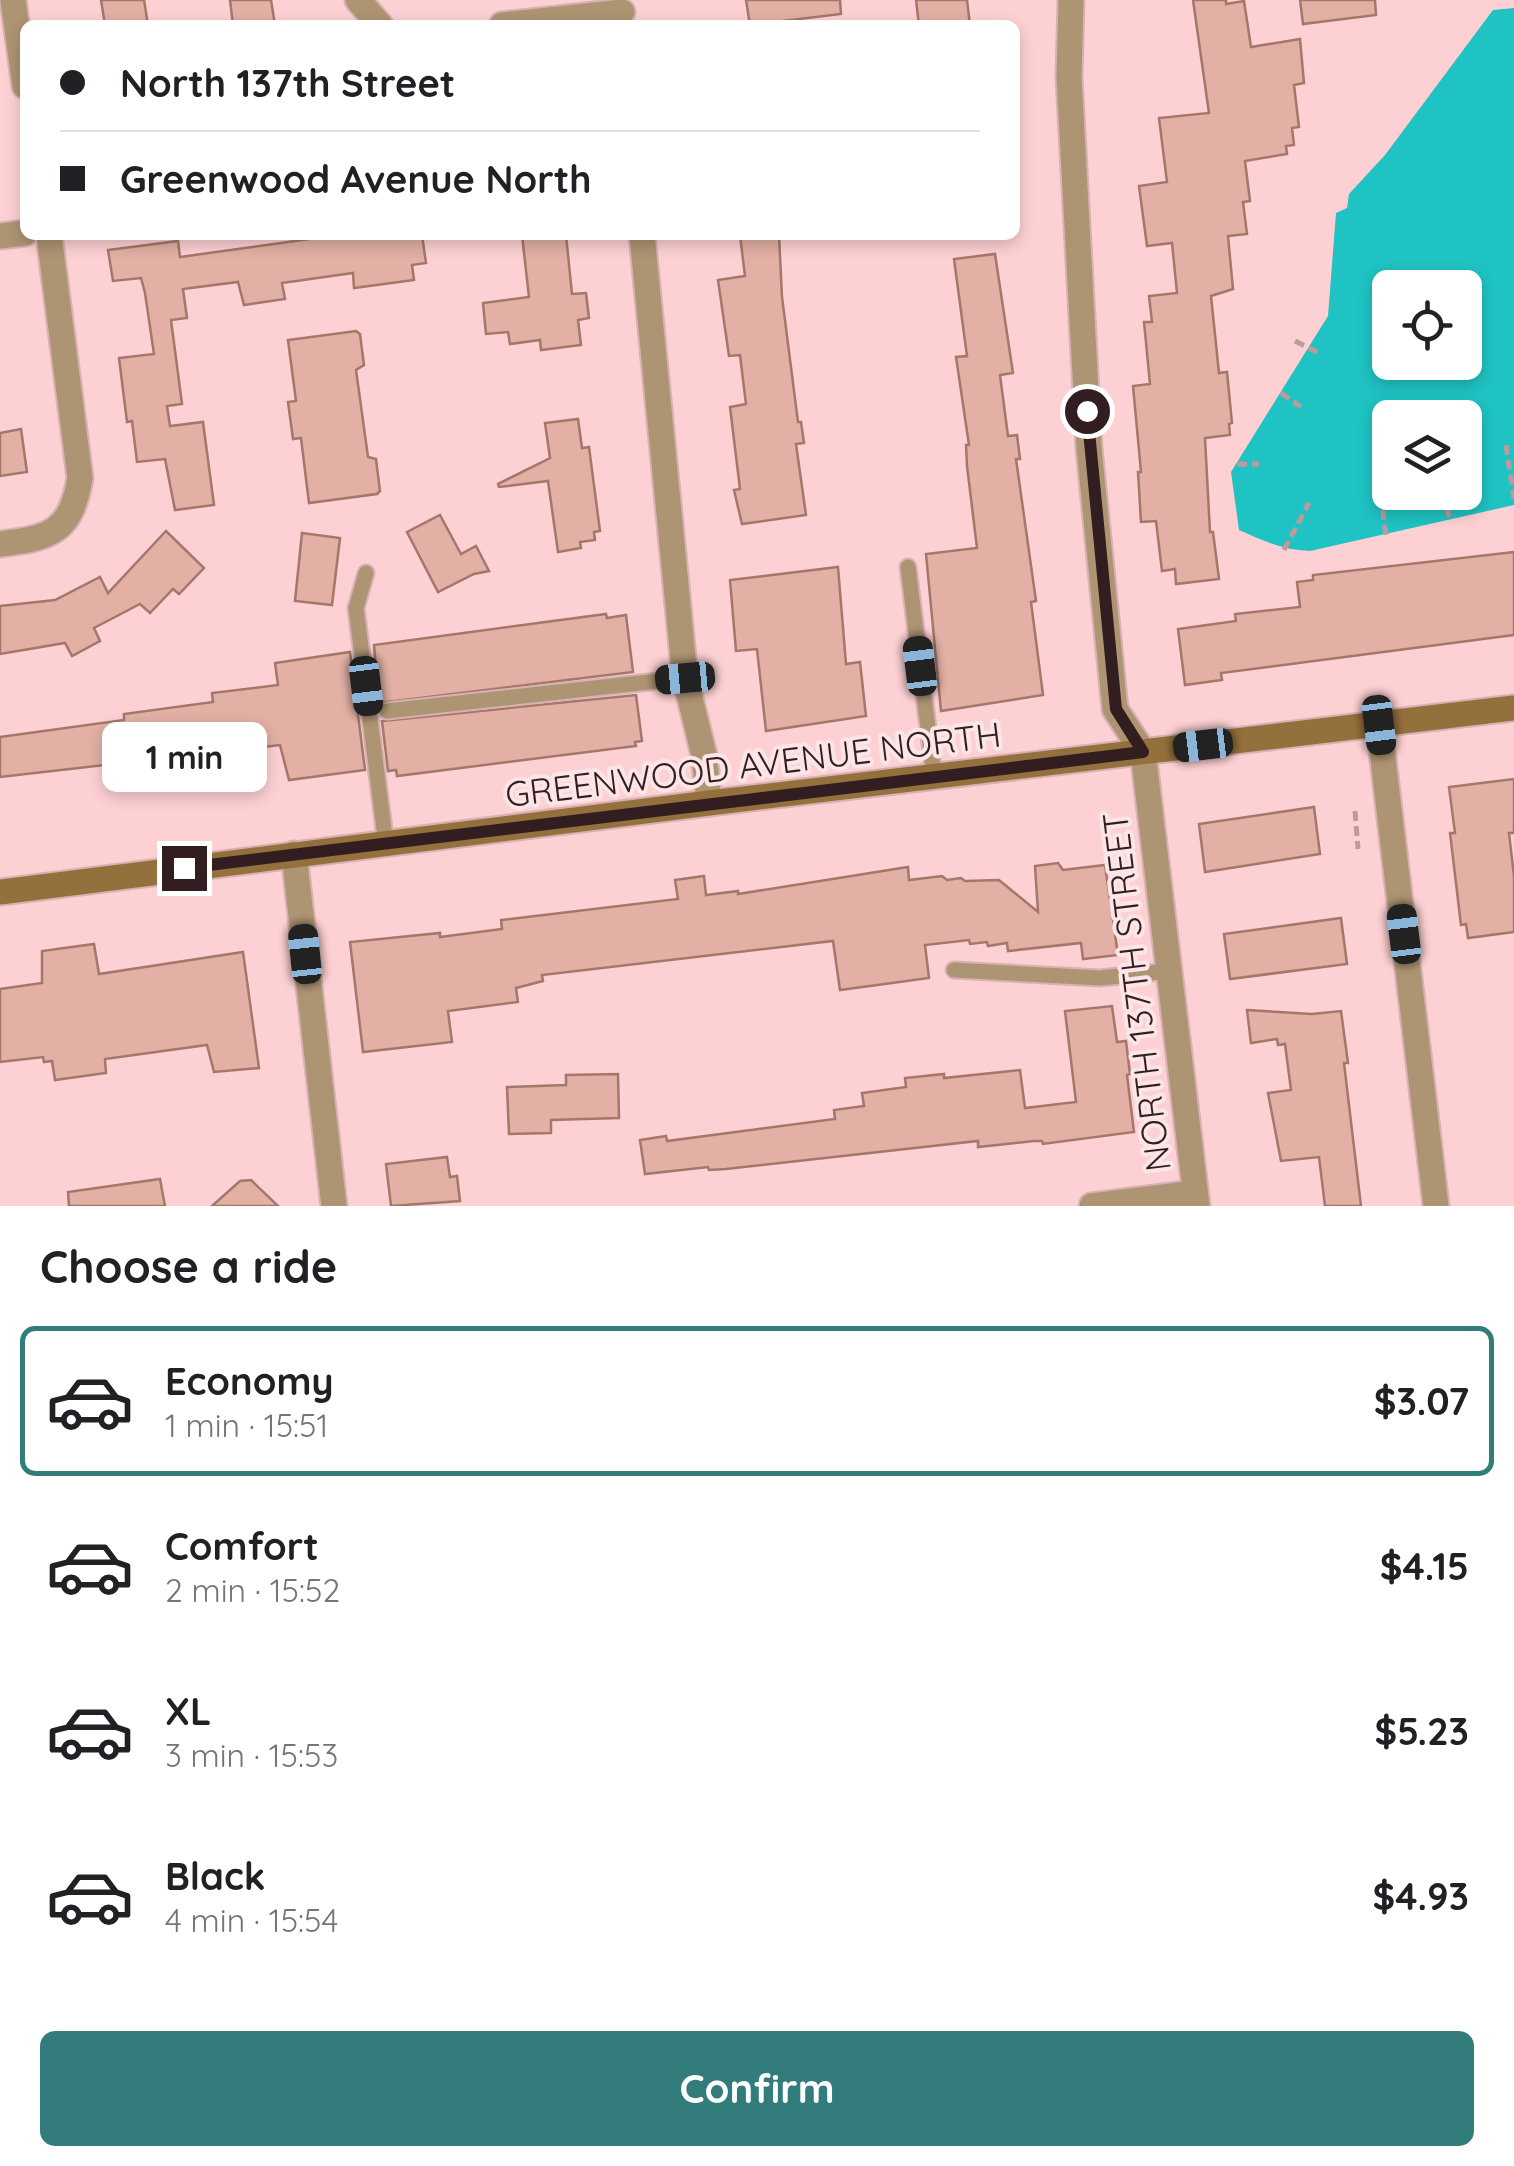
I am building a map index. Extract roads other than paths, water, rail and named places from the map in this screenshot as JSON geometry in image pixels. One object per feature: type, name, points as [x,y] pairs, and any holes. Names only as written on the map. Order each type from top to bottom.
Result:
[{"type":"main road","name":"GREENWOOD AVENUE NORTH","points":[[0,892],[1514,708]]},
{"type":"street","points":[[14,0],[20,47]]},
{"type":"street","points":[[358,0],[373,20]]},
{"type":"street","name":"NORTH 137TH STREET","points":[[1071,0],[1070,77],[1089,448],[1116,709],[1143,752],[1196,1200]]},
{"type":"street","points":[[548,20],[622,12]]},
{"type":"street","points":[[0,544],[38,540],[54,532],[66,520],[80,478],[50,240]]},
{"type":"street","points":[[642,240],[685,678],[704,755],[709,803]]},
{"type":"street","points":[[1379,725],[1436,1206]]},
{"type":"street","points":[[294,854],[334,1206]]},
{"type":"street","points":[[1092,1206],[1196,1200]]},
{"type":"lane","points":[[908,567],[934,776]]},
{"type":"lane","points":[[366,573],[356,608],[386,845]]},
{"type":"lane","points":[[388,711],[685,678]]},
{"type":"lane","points":[[954,970],[1100,978],[1169,971]]},
{"type":"water","points":[[1514,8],[1514,505],[1310,551],[1282,547],[1239,530],[1231,472],[1328,316],[1336,213],[1347,208],[1349,194],[1385,155],[1493,10]]}]
